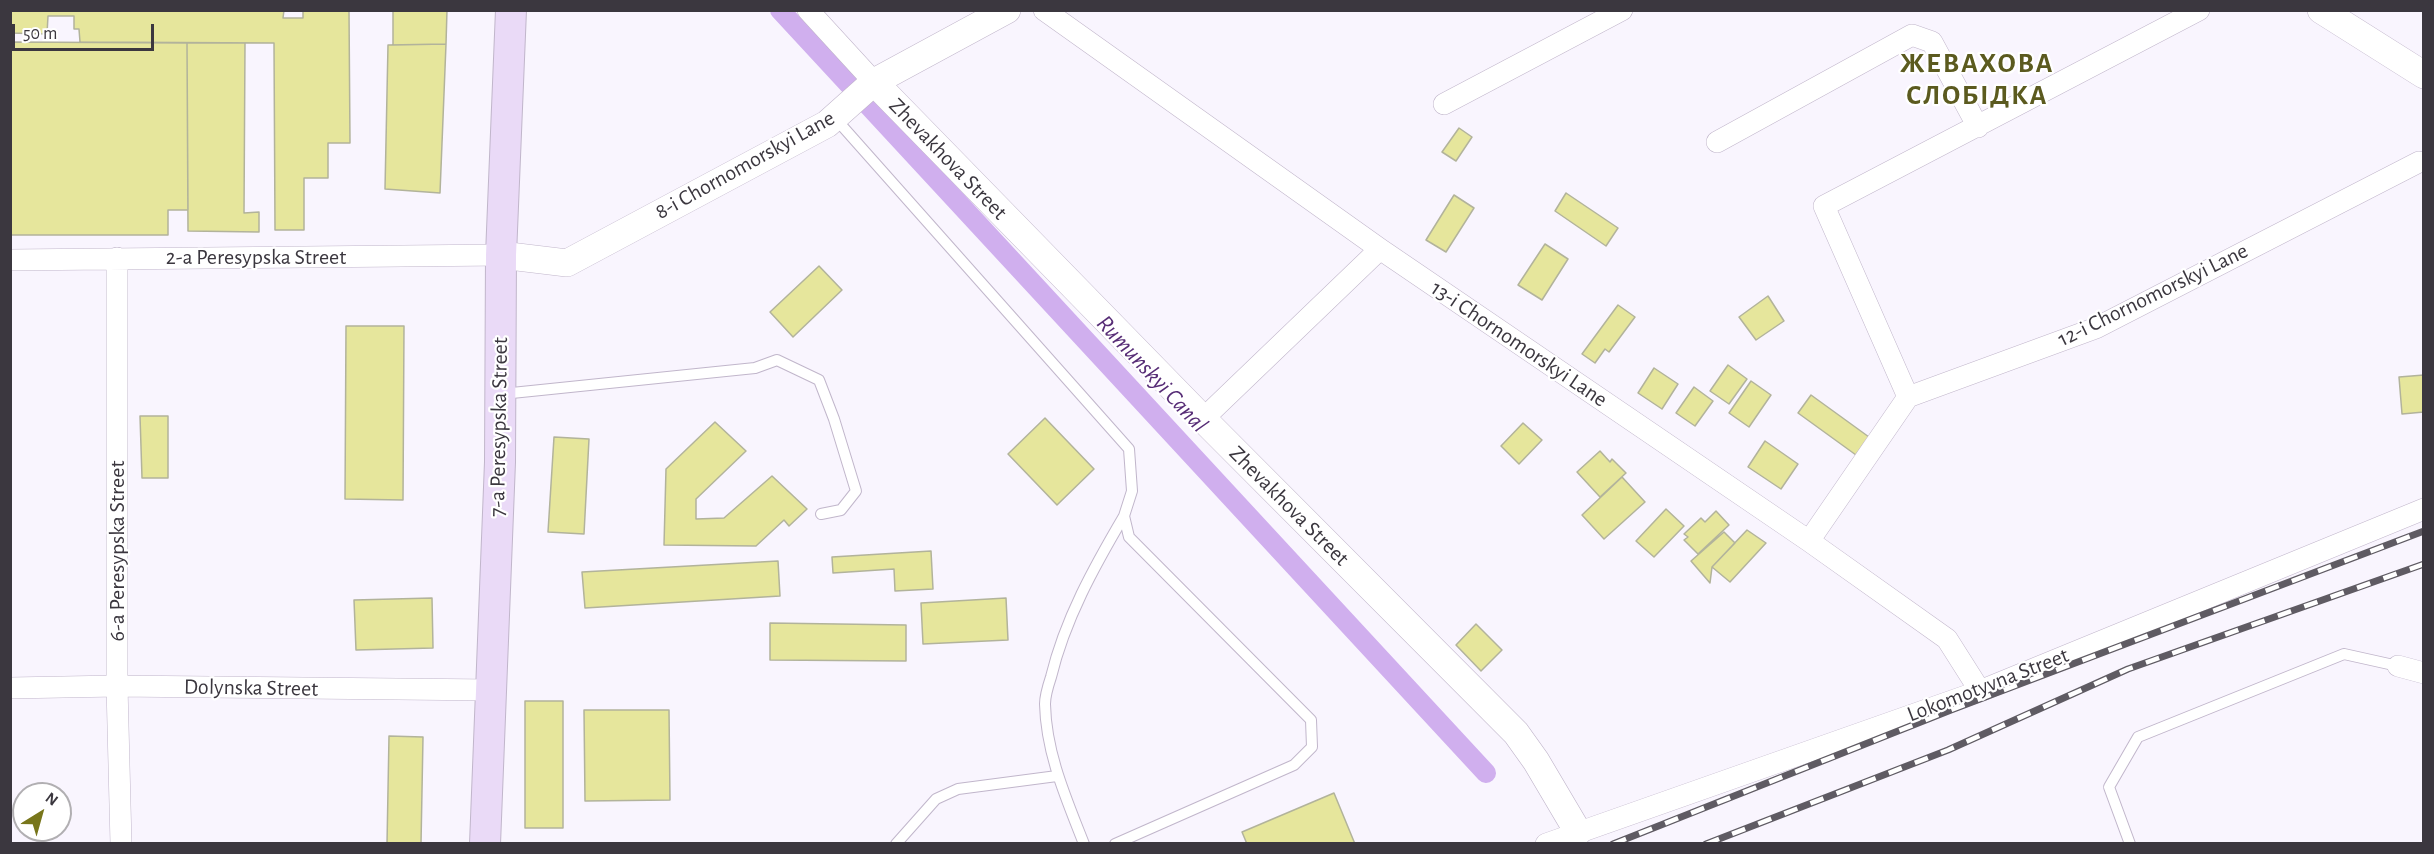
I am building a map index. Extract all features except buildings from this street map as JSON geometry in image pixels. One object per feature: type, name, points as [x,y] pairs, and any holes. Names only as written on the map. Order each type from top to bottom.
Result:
[{"type":"main road","name":"7-a Peresypska Street","points":[[485,843],[501,394],[501,255],[511,10]]},
{"type":"street","name":"Zhevakhova Street","points":[[808,10],[874,82],[1203,419],[1516,733],[1536,761],[1578,832]]},
{"type":"street","name":"8-i Chornomorskyi Lane","points":[[501,255],[567,263],[827,124],[874,82],[1007,10]]},
{"type":"street","name":"13-i Chornomorskyi Lane","points":[[1044,10],[1380,249],[1809,541],[1947,639],[1980,691]]},
{"type":"street","points":[[1443,104],[1622,10]]},
{"type":"street","points":[[1809,541],[1908,397],[1824,206],[2199,10]]},
{"type":"street","points":[[2321,10],[2424,75]]},
{"type":"street","points":[[1717,142],[1912,35],[1932,42],[1978,127]]},
{"type":"street","name":"12-i Chornomorskyi Lane","points":[[1908,397],[2096,328],[2422,167]]},
{"type":"street","points":[[1203,419],[1380,249]]},
{"type":"street","name":"2-a Peresypska Street","points":[[10,260],[501,255]]},
{"type":"street","name":"6-a Peresypska Street","points":[[117,258],[117,686],[121,843]]},
{"type":"street","name":"Lokomotyvna Street","points":[[1546,843],[1980,691],[2424,509]]},
{"type":"street","points":[[2398,666],[2424,674]]},
{"type":"street","name":"Dolynska Street","points":[[10,688],[117,686],[491,690]]},
{"type":"lane","points":[[834,117],[1129,449],[1132,491],[1124,516],[1089,577],[1056,653],[1045,701],[1048,735],[1057,776],[1084,843]]},
{"type":"lane","points":[[501,394],[755,368],[777,360],[819,380],[834,419],[856,491],[841,510],[821,514]]},
{"type":"lane","points":[[1115,843],[1294,765],[1312,747],[1311,720],[1129,537],[1124,516]]},
{"type":"lane","points":[[2130,843],[2109,787],[2138,737],[2344,654],[2398,666]]},
{"type":"lane","points":[[896,843],[936,799],[958,789],[1057,776]]},
{"type":"waterway","name":"Rumunskyi Canal","points":[[780,10],[1486,773]]},
{"type":"railway","points":[[1613,844],[1951,710],[2424,531]]},
{"type":"railway","points":[[1706,844],[1948,750],[2128,669],[2424,564]]},
{"type":"district","name":"ЖЕВАХОВА СЛОБІДКА","points":[[1977,80]]}]
